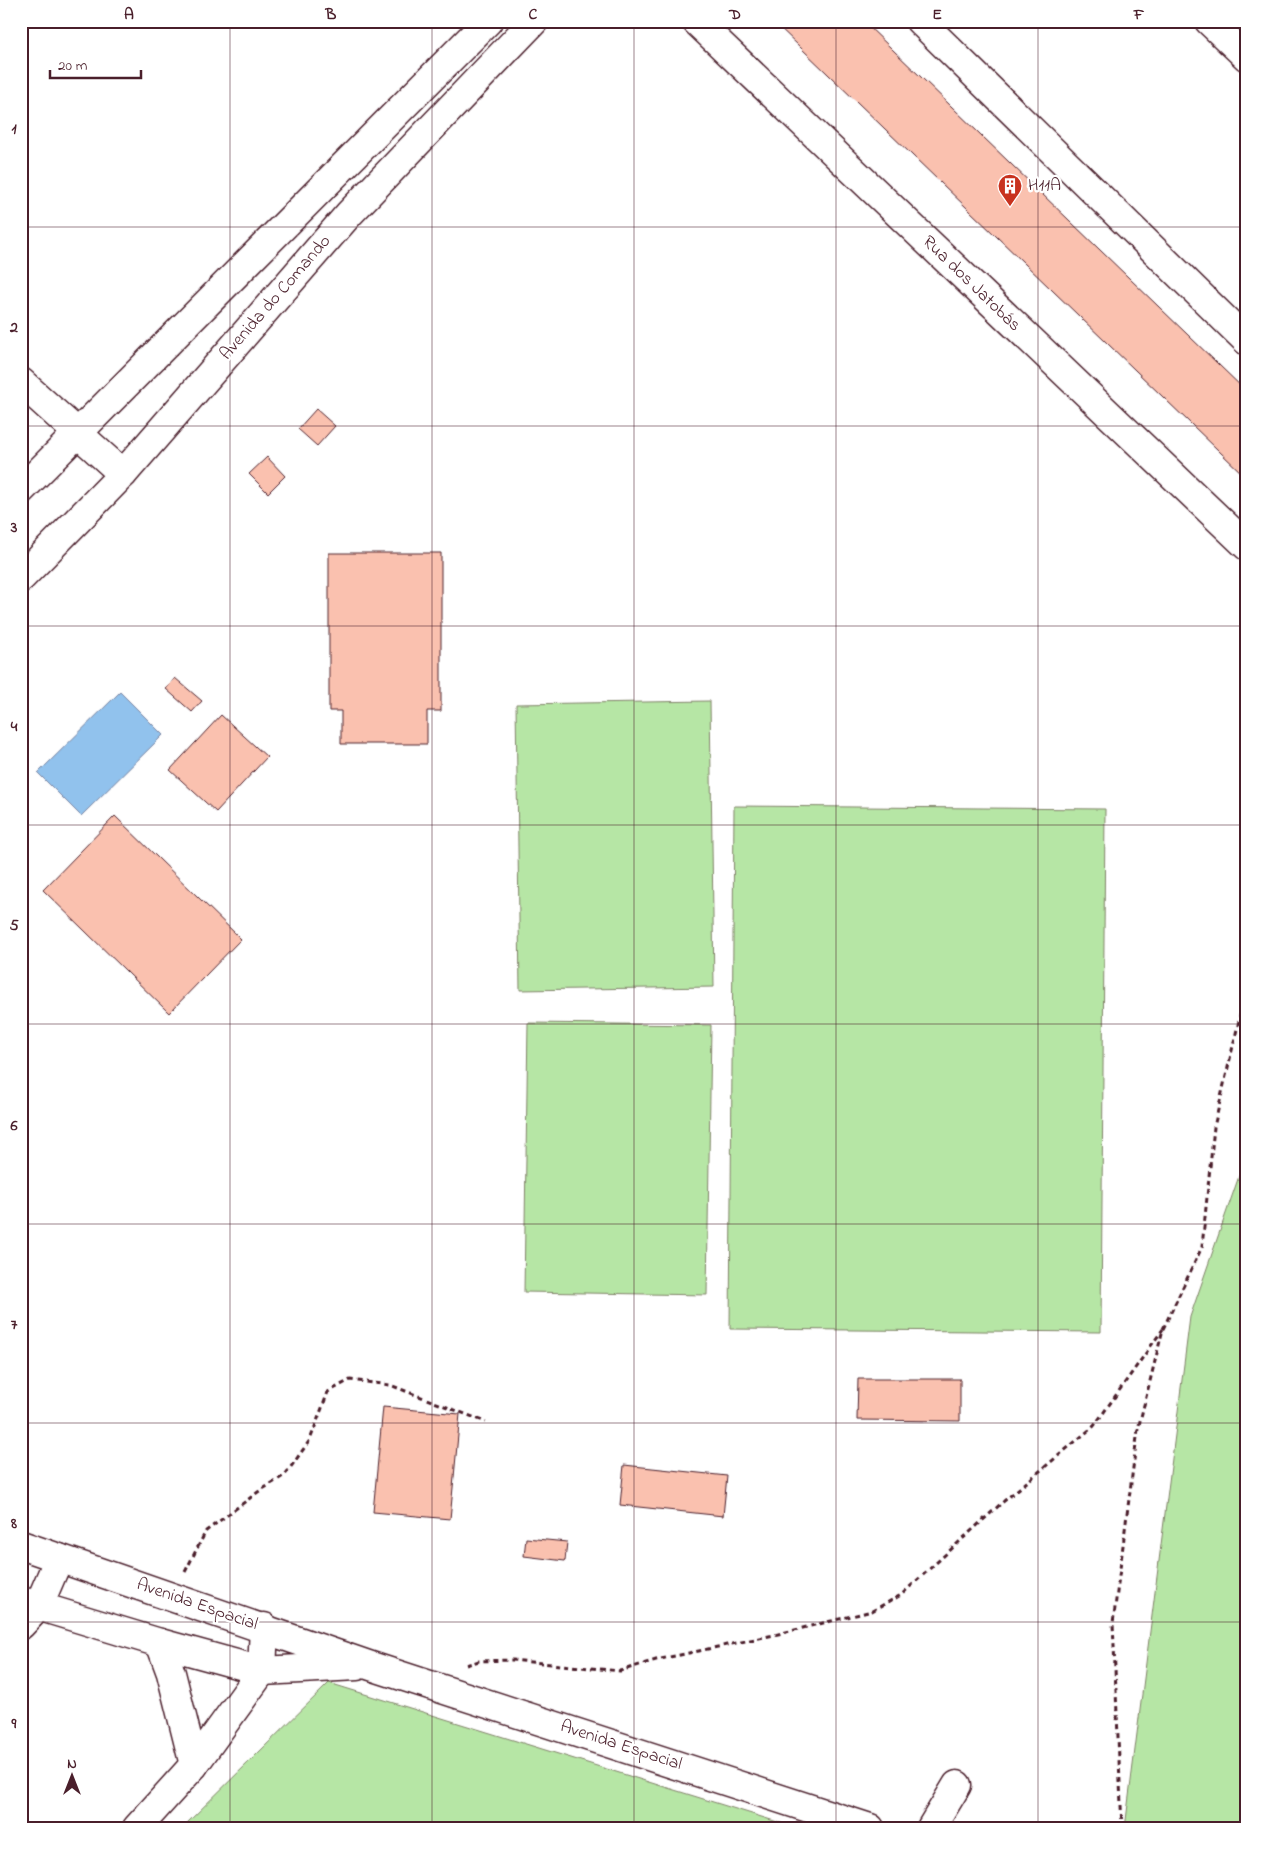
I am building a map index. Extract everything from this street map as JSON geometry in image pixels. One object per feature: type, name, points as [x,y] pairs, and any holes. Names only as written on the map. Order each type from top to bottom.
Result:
[{"type":"lane","points":[[21,490],[488,21]]},
{"type":"lane","name":"Avenida do Comando","points":[[21,578],[123,474],[350,214],[534,21]]},
{"type":"lane","name":"Rua dos Jatobás","points":[[696,21],[1247,546]]},
{"type":"lane","points":[[920,21],[1247,341]]},
{"type":"lane","points":[[1209,21],[1247,57]]},
{"type":"lane","points":[[21,382],[123,474]]},
{"type":"lane","name":"Avenida Espacial","points":[[21,1545],[264,1627],[372,1666],[424,1681],[870,1828]]},
{"type":"lane","points":[[27,1611],[59,1558]]},
{"type":"lane","name":"Avenida Espacial","points":[[27,1611],[160,1643],[262,1671],[372,1666]]},
{"type":"lane","points":[[137,1828],[194,1765],[262,1671],[264,1627]]},
{"type":"lane","points":[[160,1643],[171,1673],[194,1765]]},
{"type":"lane","points":[[931,1828],[957,1785]]},
{"type":"path","points":[[1122,1828],[1113,1622],[1138,1430],[1164,1329],[1202,1247],[1214,1128],[1241,1012],[1247,996]]},
{"type":"path","points":[[424,1681],[479,1660],[512,1660],[620,1671],[656,1660],[774,1635],[872,1611],[901,1595],[1004,1501],[1094,1426],[1164,1329]]},
{"type":"path","points":[[172,1597],[206,1531],[258,1492],[285,1475],[310,1440],[328,1392],[350,1380],[390,1385],[486,1422]]},
{"type":"green space","points":[[710,701],[714,987],[520,990],[516,704]]},
{"type":"green space","points":[[734,806],[1105,809],[1101,1332],[730,1329]]},
{"type":"green space","points":[[528,1023],[711,1025],[707,1295],[524,1292]]},
{"type":"green space","points":[[1247,1153],[1247,1828],[1125,1828],[1190,1317]]},
{"type":"green space","points":[[329,1683],[797,1828],[182,1828]]},
{"type":"water","points":[[120,692],[163,735],[81,816],[38,773]]},
{"type":"building","name":"H11A","points":[[773,21],[863,21],[1247,392],[1247,478]]},
{"type":"building","points":[[316,409],[335,426],[317,446],[298,429]]},
{"type":"building","points":[[267,457],[285,476],[268,493],[249,474]]},
{"type":"building","points":[[329,553],[441,553],[441,711],[427,711],[427,744],[341,744],[341,711],[329,711]]},
{"type":"building","points":[[175,678],[202,701],[192,712],[166,689]]},
{"type":"building","points":[[221,715],[267,757],[216,812],[170,770]]},
{"type":"building","points":[[115,816],[241,939],[169,1013],[43,890]]},
{"type":"building","points":[[858,1379],[960,1379],[960,1421],[857,1420]]},
{"type":"building","points":[[383,1407],[460,1414],[450,1519],[373,1512]]},
{"type":"building","points":[[624,1465],[727,1476],[723,1516],[620,1505]]},
{"type":"building","points":[[526,1538],[567,1542],[565,1561],[524,1556]]},
{"type":"place","name":"H11A","points":[[1010,207]]}]
